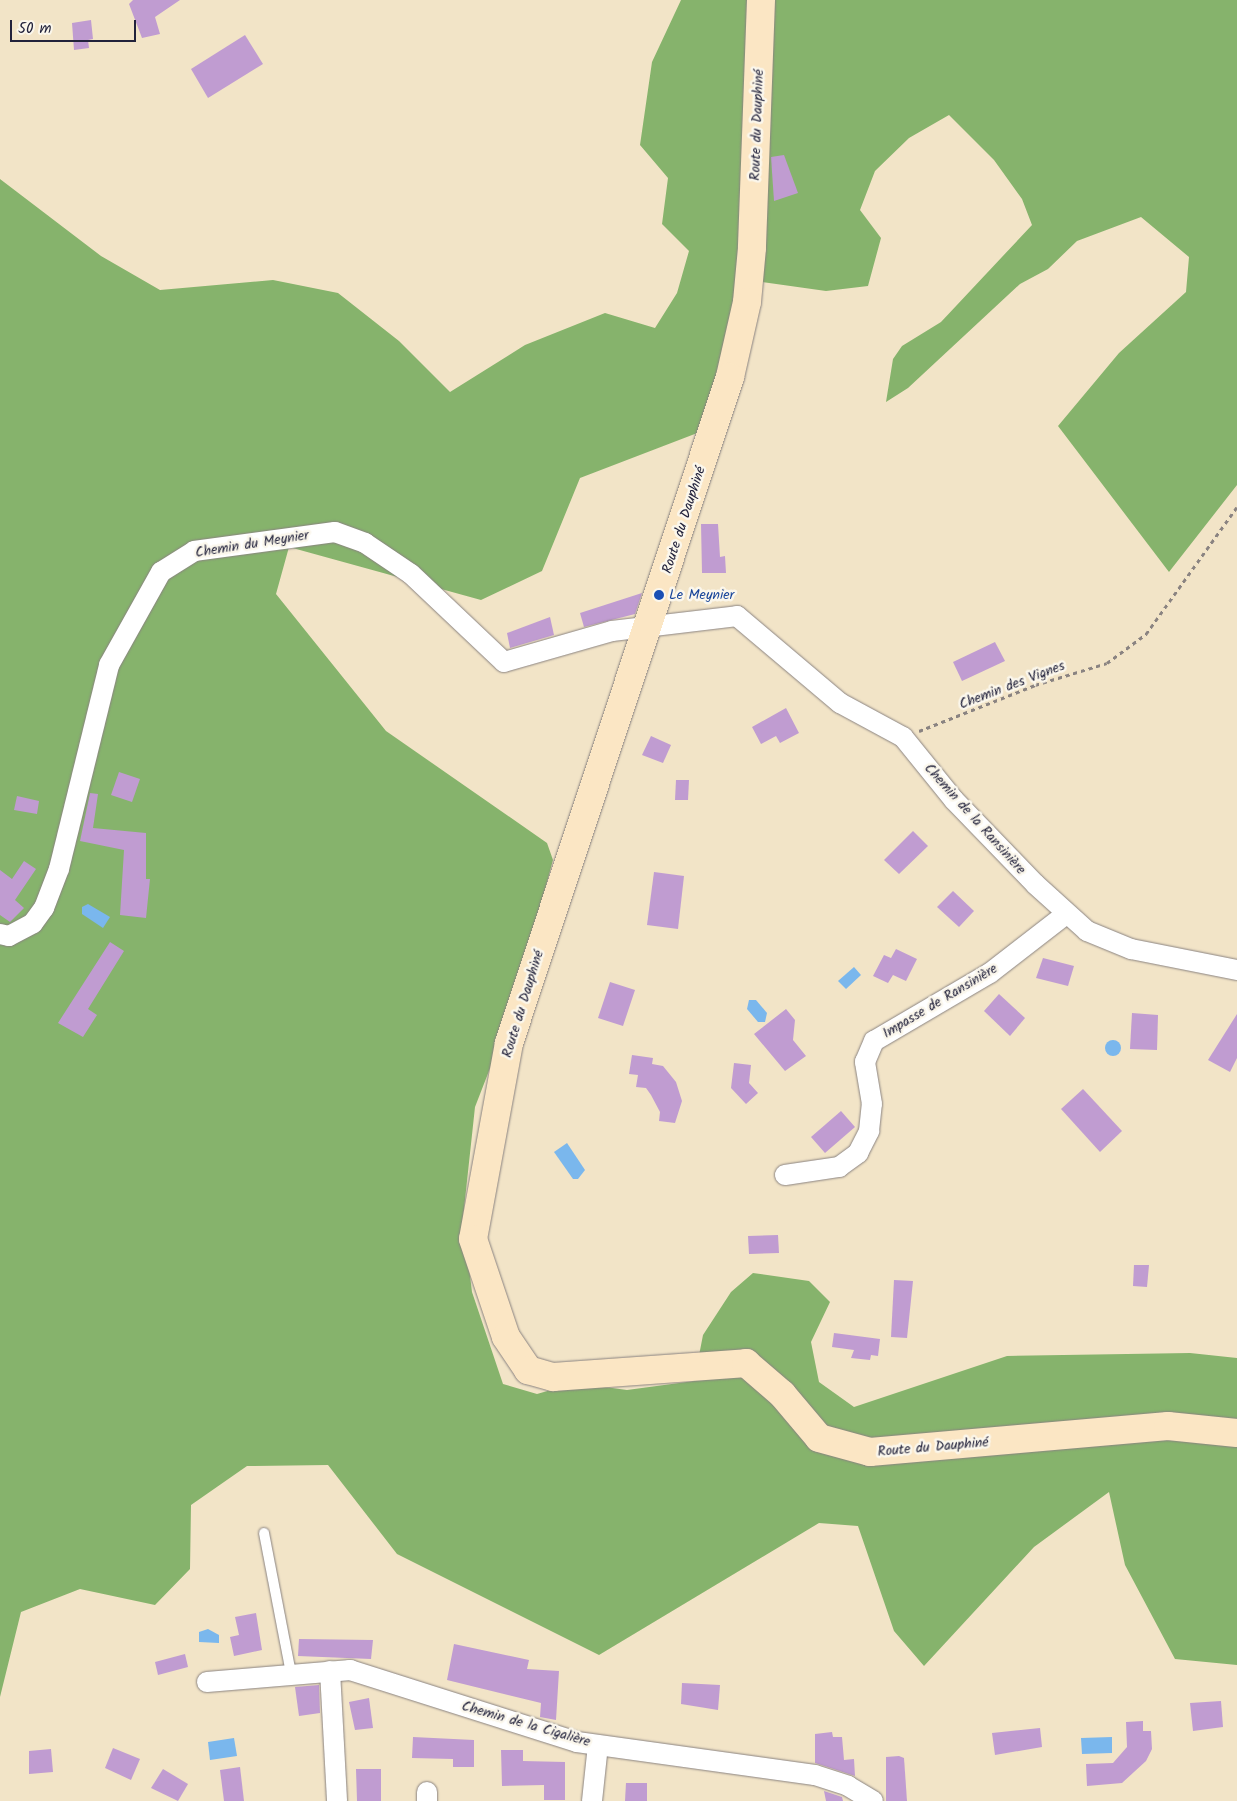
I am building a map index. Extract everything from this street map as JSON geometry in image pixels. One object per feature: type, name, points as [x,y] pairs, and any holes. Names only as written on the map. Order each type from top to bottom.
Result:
[{"type":"street","name":"Route du Dauphiné","points":[[761,0],[747,302],[730,377],[650,624],[509,1043],[473,1239],[506,1338],[528,1370],[553,1377],[746,1363],[782,1394],[818,1438],[870,1452],[1168,1426],[1237,1434]]},
{"type":"street","name":"Chemin du Meynier","points":[[0,934],[9,936],[33,923],[44,908],[59,869],[109,665],[161,572],[194,551],[335,532],[365,543],[411,574],[504,662],[650,624]]},
{"type":"street","name":"Chemin de la Ransinière","points":[[650,624],[693,625],[737,616],[840,703],[903,737],[954,800],[1066,914],[1087,931],[1131,949],[1237,970]]},
{"type":"street","name":"Impasse de Ransinière","points":[[785,1175],[839,1167],[858,1153],[869,1131],[872,1104],[865,1062],[874,1041],[990,972],[1066,914]]},
{"type":"street","name":"Chemin de la Cigalière","points":[[208,1682],[291,1672],[350,1670],[598,1745],[815,1775],[848,1786],[873,1801]]},
{"type":"street","points":[[330,1671],[337,1801]]},
{"type":"street","points":[[592,1801],[598,1745]]},
{"type":"lane","points":[[264,1533],[291,1672]]},
{"type":"path","name":"Chemin des Vignes","points":[[903,737],[1035,685],[1107,663],[1146,634],[1237,507]]},
{"type":"green space","points":[[681,0],[1237,0],[1237,485],[1169,572],[1058,426],[1119,353],[1186,292],[1189,257],[1141,217],[1077,241],[1048,269],[1020,284],[908,388],[886,402],[893,359],[902,346],[941,322],[1032,225],[1022,199],[994,160],[949,115],[909,138],[875,171],[860,210],[881,238],[868,286],[826,291],[762,282],[726,422],[580,478],[542,571],[481,600],[289,547],[276,594],[386,731],[547,843],[553,860],[513,1009],[475,1107],[463,1218],[472,1292],[503,1384],[537,1394],[575,1383],[627,1390],[694,1381],[703,1335],[731,1292],[753,1273],[809,1281],[830,1302],[811,1342],[819,1382],[854,1407],[1007,1356],[1190,1353],[1237,1358],[1237,1665],[1175,1659],[1125,1565],[1109,1492],[1034,1547],[924,1666],[894,1631],[858,1526],[819,1523],[599,1655],[397,1554],[328,1465],[247,1466],[191,1505],[190,1569],[155,1605],[80,1589],[21,1612],[0,1697],[0,179],[101,256],[160,290],[273,280],[338,293],[399,341],[450,392],[525,345],[605,313],[655,328],[677,293],[689,251],[662,224],[668,178],[640,145],[652,62]]},
{"type":"water","points":[[88,904],[110,917],[103,928],[82,914],[82,907]]},
{"type":"water","points":[[854,967],[861,975],[846,989],[838,981]]},
{"type":"water","points":[[749,1000],[756,1000],[767,1013],[765,1022],[758,1022],[747,1009]]},
{"type":"water","points":[[1110,1040],[1116,1040],[1121,1045],[1119,1054],[1110,1056],[1105,1051],[1105,1045]]},
{"type":"water","points":[[567,1143],[585,1170],[578,1179],[573,1179],[554,1152]]},
{"type":"water","points":[[208,1629],[219,1635],[219,1643],[199,1642],[199,1632]]},
{"type":"water","points":[[1112,1737],[1112,1753],[1082,1754],[1081,1738]]},
{"type":"water","points":[[234,1738],[237,1756],[210,1760],[208,1742]]},
{"type":"building","points":[[133,0],[180,0],[155,17],[160,34],[142,38],[129,4]]},
{"type":"building","points":[[91,20],[93,39],[88,40],[89,48],[74,50],[72,23]]},
{"type":"building","points":[[245,35],[263,64],[208,98],[191,69]]},
{"type":"building","points":[[784,155],[798,193],[774,201],[771,157]]},
{"type":"building","points":[[701,524],[718,524],[720,557],[725,556],[726,573],[702,573]]},
{"type":"building","points":[[642,593],[635,614],[584,627],[580,613]]},
{"type":"building","points":[[550,617],[554,635],[510,648],[507,633]]},
{"type":"building","points":[[995,642],[1005,661],[962,681],[953,662]]},
{"type":"building","points":[[786,708],[799,733],[780,743],[776,736],[761,744],[752,727]]},
{"type":"building","points":[[651,736],[671,745],[663,763],[642,755]]},
{"type":"building","points":[[119,772],[140,779],[132,802],[111,795]]},
{"type":"building","points":[[676,780],[689,780],[688,800],[675,800]]},
{"type":"building","points":[[90,793],[98,794],[93,828],[146,833],[146,879],[150,879],[146,918],[120,915],[124,850],[80,841]]},
{"type":"building","points":[[17,796],[39,801],[37,814],[14,810]]},
{"type":"building","points":[[913,831],[928,846],[899,874],[884,860]]},
{"type":"building","points":[[24,861],[36,869],[15,900],[24,908],[10,922],[0,915],[0,870],[12,879]]},
{"type":"building","points":[[654,872],[684,876],[678,929],[647,925]]},
{"type":"building","points":[[953,891],[974,911],[959,927],[937,907]]},
{"type":"building","points":[[110,942],[124,951],[88,1009],[97,1015],[83,1037],[58,1023]]},
{"type":"building","points":[[896,949],[917,959],[906,981],[893,975],[888,983],[873,976],[884,955],[891,958]]},
{"type":"building","points":[[1043,958],[1074,966],[1068,986],[1036,978]]},
{"type":"building","points":[[610,982],[635,990],[623,1026],[598,1018]]},
{"type":"building","points":[[999,994],[1025,1018],[1010,1036],[984,1011]]},
{"type":"building","points":[[786,1009],[795,1020],[793,1040],[806,1056],[785,1071],[754,1034]]},
{"type":"building","points":[[1132,1013],[1158,1015],[1157,1050],[1130,1049]]},
{"type":"building","points":[[1237,1014],[1237,1058],[1230,1072],[1208,1060]]},
{"type":"building","points":[[632,1055],[653,1058],[652,1064],[663,1066],[676,1082],[682,1101],[675,1123],[659,1121],[660,1112],[651,1095],[646,1088],[636,1087],[638,1075],[629,1074]]},
{"type":"building","points":[[734,1063],[751,1065],[749,1083],[758,1093],[746,1104],[731,1088]]},
{"type":"building","points":[[1083,1089],[1122,1131],[1100,1152],[1061,1109]]},
{"type":"building","points":[[841,1111],[855,1127],[825,1153],[811,1137]]},
{"type":"building","points":[[778,1235],[779,1253],[749,1254],[748,1236]]},
{"type":"building","points":[[1134,1265],[1149,1265],[1147,1287],[1133,1286]]},
{"type":"building","points":[[894,1280],[913,1281],[907,1338],[891,1337]]},
{"type":"building","points":[[834,1333],[880,1339],[878,1356],[871,1355],[870,1360],[851,1358],[854,1350],[832,1347]]},
{"type":"building","points":[[256,1613],[262,1650],[234,1656],[230,1637],[239,1635],[235,1617]]},
{"type":"building","points":[[299,1639],[373,1640],[371,1659],[298,1656]]},
{"type":"building","points":[[454,1644],[529,1660],[527,1669],[559,1671],[556,1720],[540,1717],[541,1703],[447,1680]]},
{"type":"building","points":[[185,1654],[188,1667],[158,1675],[155,1662]]},
{"type":"building","points":[[682,1683],[720,1685],[718,1710],[681,1704]]},
{"type":"building","points":[[319,1685],[320,1713],[299,1716],[295,1687]]},
{"type":"building","points":[[369,1698],[373,1728],[355,1730],[349,1702]]},
{"type":"building","points":[[1221,1701],[1223,1727],[1193,1731],[1190,1703]]},
{"type":"building","points":[[1143,1721],[1143,1731],[1151,1731],[1152,1749],[1146,1761],[1122,1783],[1087,1786],[1086,1764],[1113,1763],[1127,1747],[1126,1722]]},
{"type":"building","points":[[1040,1728],[1042,1747],[995,1755],[992,1733]]},
{"type":"building","points":[[832,1732],[833,1737],[842,1737],[844,1760],[854,1759],[855,1776],[815,1763],[815,1734]]},
{"type":"building","points":[[413,1737],[474,1740],[474,1767],[453,1767],[453,1759],[412,1758]]},
{"type":"building","points":[[113,1748],[140,1759],[131,1780],[105,1768]]},
{"type":"building","points":[[51,1749],[53,1772],[29,1774],[29,1751]]},
{"type":"building","points":[[501,1750],[523,1750],[523,1761],[565,1762],[565,1800],[544,1800],[544,1785],[502,1786]]},
{"type":"building","points":[[899,1756],[904,1758],[907,1801],[886,1801],[886,1757]]},
{"type":"building","points":[[240,1767],[244,1801],[224,1801],[220,1770]]},
{"type":"building","points":[[163,1769],[188,1784],[178,1801],[151,1788]]},
{"type":"building","points":[[356,1769],[381,1769],[381,1801],[357,1801]]},
{"type":"building","points":[[626,1783],[647,1783],[647,1801],[625,1801]]},
{"type":"building","points":[[824,1791],[842,1797],[843,1801],[826,1801]]},
{"type":"place","name":"Le Meynier","points":[[659,595]]}]
